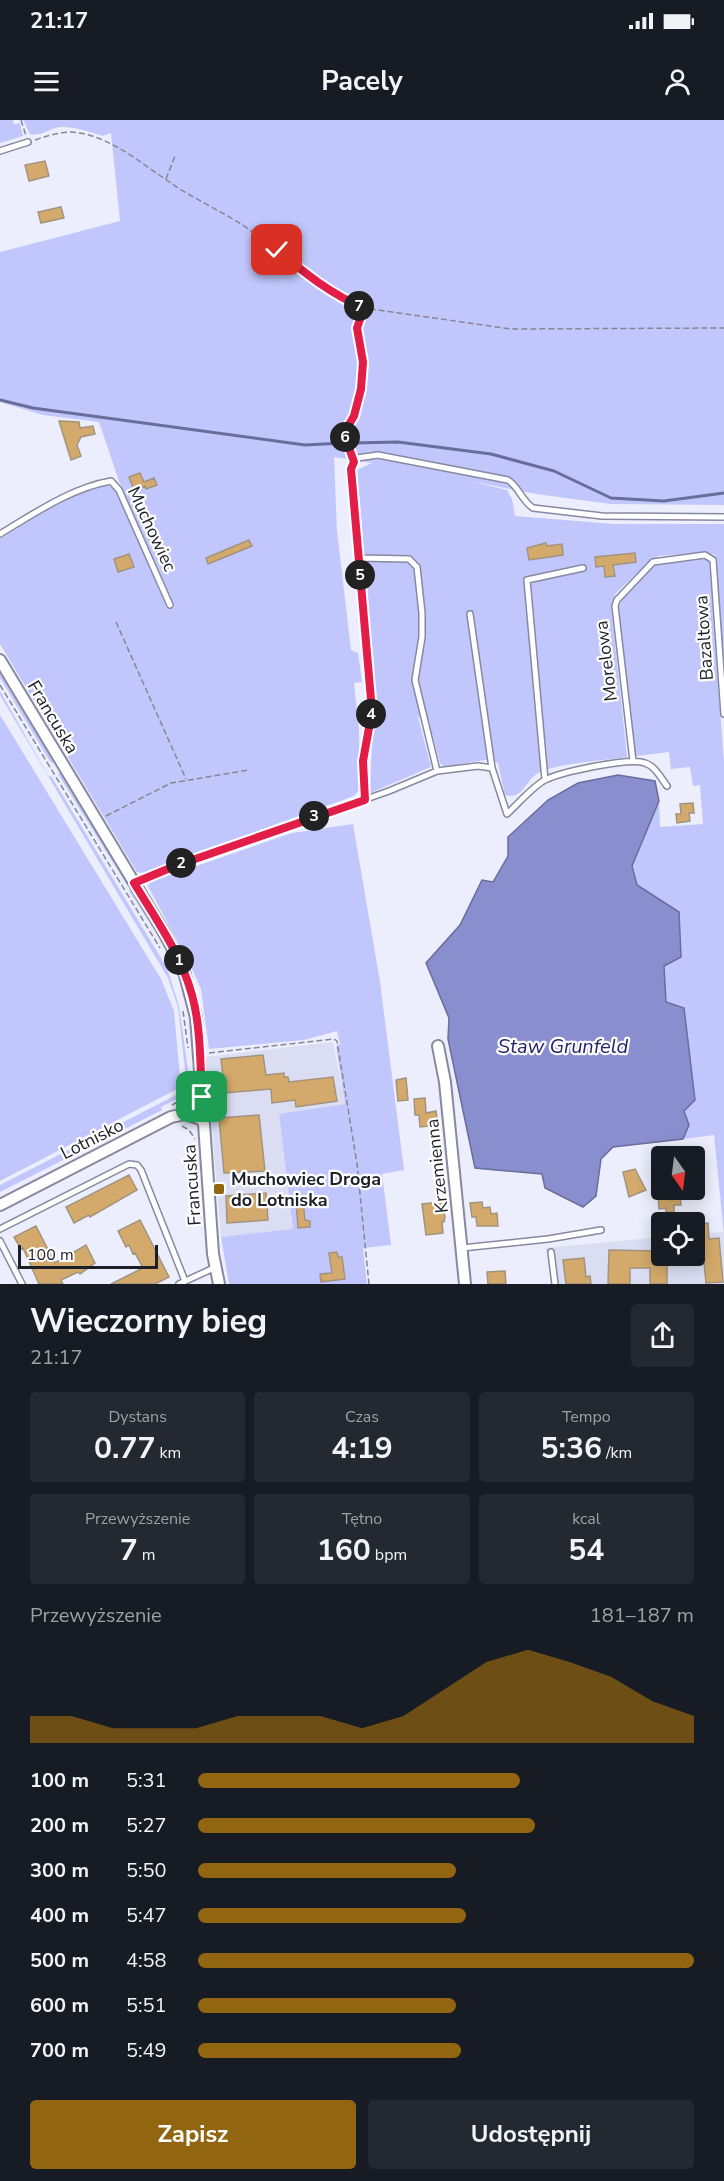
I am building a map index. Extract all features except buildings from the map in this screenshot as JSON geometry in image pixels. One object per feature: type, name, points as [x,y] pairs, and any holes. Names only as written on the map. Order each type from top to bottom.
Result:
[{"type":"street","name":"Francuska","points":[[0,660],[171,944],[183,969],[195,1010],[194,1055],[201,1119],[204,1124],[219,1284]]},
{"type":"street","name":"Krzemienna","points":[[438,1046],[445,1082],[465,1284]]},
{"type":"street","name":"Lotnisko","points":[[0,1205],[171,1117],[185,1114],[201,1119]]},
{"type":"lane","points":[[0,151],[28,142]]},
{"type":"lane","points":[[365,800],[363,761],[372,711],[351,469],[354,462],[366,455],[378,455],[508,480],[514,484],[526,503],[533,508],[602,516],[724,517]]},
{"type":"lane","name":"Muchowiec","points":[[0,534],[47,506],[93,484],[111,481],[119,490],[170,605]]},
{"type":"lane","name":"Morelowa","points":[[633,761],[615,611],[617,600],[653,562],[705,555],[713,560]]},
{"type":"lane","points":[[359,558],[409,559],[417,567],[422,625],[415,681],[437,771]]},
{"type":"lane","name":"Bazaltowa","points":[[713,560],[724,714]]},
{"type":"lane","points":[[545,780],[527,580],[583,568]]},
{"type":"lane","points":[[470,614],[492,768],[507,814],[545,780],[576,770],[633,761],[646,763],[667,786]]},
{"type":"lane","points":[[134,883],[167,868],[365,800],[437,771],[478,766],[492,768]]},
{"type":"lane","points":[[0,1229],[129,1164],[137,1165],[141,1170],[182,1283],[216,1267]]},
{"type":"lane","points":[[462,1248],[548,1239],[601,1230]]},
{"type":"lane","points":[[0,1241],[22,1284]]},
{"type":"lane","points":[[551,1252],[555,1284]]},
{"type":"path","points":[[21,120],[26,135]]},
{"type":"path","points":[[28,142],[57,133],[78,132],[116,146],[166,180],[245,226],[321,287],[343,300],[364,308],[511,329],[724,328]]},
{"type":"path","points":[[166,180],[175,156]]},
{"type":"path","points":[[354,462],[344,433],[354,416],[361,389],[363,362],[357,328],[364,308]]},
{"type":"path","points":[[116,622],[186,779]]},
{"type":"path","points":[[0,685],[162,951]]},
{"type":"path","points":[[97,820],[171,783],[248,770]]},
{"type":"path","points":[[183,1007],[194,1055],[334,1039],[337,1041],[357,1164],[369,1284]]},
{"type":"path","points":[[167,1108],[190,1096],[192,1091]]},
{"type":"shaded area","points":[[0,120],[13,120],[14,124],[20,123],[23,136],[0,143]]},
{"type":"shaded area","points":[[23,120],[724,120],[724,505],[611,504],[536,494],[469,481],[507,490],[512,499],[515,516],[614,524],[724,524],[724,671],[715,555],[706,552],[659,556],[652,559],[616,593],[611,605],[627,757],[546,770],[534,776],[516,795],[505,795],[498,763],[485,760],[444,767],[440,763],[427,715],[418,717],[431,767],[370,793],[376,702],[357,470],[372,463],[334,457],[337,531],[351,650],[358,653],[362,682],[354,683],[359,731],[360,789],[354,796],[142,873],[137,872],[0,644],[0,539],[65,500],[107,485],[116,490],[168,610],[175,607],[119,481],[99,422],[43,415],[0,402],[0,252],[120,221],[111,133],[103,136],[62,127],[34,135],[30,134]]},
{"type":"shaded area","points":[[709,560],[724,762],[724,1235],[714,1135],[683,1139],[689,1125],[684,1111],[695,1100],[693,1084],[666,1002],[664,966],[681,957],[679,912],[637,885],[632,866],[659,801],[660,827],[703,824],[700,785],[693,786],[690,767],[671,769],[669,752],[636,756],[618,610],[623,597],[655,565]]},
{"type":"shaded area","points":[[0,670],[55,761],[51,763],[0,678]]},
{"type":"shaded area","points":[[0,691],[49,777],[51,776],[167,968],[179,1006],[190,1084],[188,1093],[161,1107],[162,1110],[0,1192],[0,1185],[184,1091],[187,1087],[178,1007],[168,978],[0,695]]},
{"type":"shaded area","points":[[0,715],[161,979],[174,1011],[181,1087],[0,1181]]},
{"type":"shaded area","points":[[62,772],[129,883],[127,885],[58,774]]},
{"type":"shaded area","points":[[353,824],[380,982],[404,1170],[382,1174],[391,1245],[363,1248],[367,1284],[229,1284],[221,1237],[293,1229],[279,1114],[345,1104],[336,1046],[340,1044],[337,1031],[304,1040],[209,1049],[201,989],[148,886],[150,882],[292,833]]},
{"type":"shaded area","points":[[131,887],[168,950],[178,972],[186,995],[192,1018],[195,1042],[194,1067],[189,1017],[183,988],[166,950],[129,891]]},
{"type":"shaded area","points":[[333,1042],[345,1104],[279,1115],[293,1229],[221,1237],[206,1057]]},
{"type":"shaded area","points":[[724,1232],[724,1284],[551,1284],[546,1248],[651,1238],[651,1266],[705,1266],[705,1233]]},
{"type":"water","name":"Staw Grunfeld","points":[[618,775],[655,781],[659,801],[632,866],[637,885],[679,912],[681,957],[664,966],[666,1002],[684,1008],[695,1100],[684,1111],[689,1125],[683,1139],[613,1147],[601,1159],[596,1196],[583,1207],[545,1188],[542,1174],[475,1168],[448,1039],[449,1018],[426,963],[460,925],[482,880],[493,882],[508,856],[508,837],[548,800],[578,783]]},
{"type":"waterway","points":[[0,400],[33,408],[305,445],[343,443]]},
{"type":"waterway","points":[[353,443],[398,442],[491,454],[554,471],[611,498],[664,501],[724,493]]},
{"type":"place","name":"Muchowiec Droga do Lotniska","points":[[219,1189]]},
{"type":"route","points":[[202,1097],[197,1024],[189,986],[171,944],[134,883],[147,876],[342,806],[365,800],[363,761],[372,711],[351,469],[354,462],[344,433],[354,416],[361,389],[363,362],[357,328],[364,308],[343,300],[321,287],[277,250]]}]
